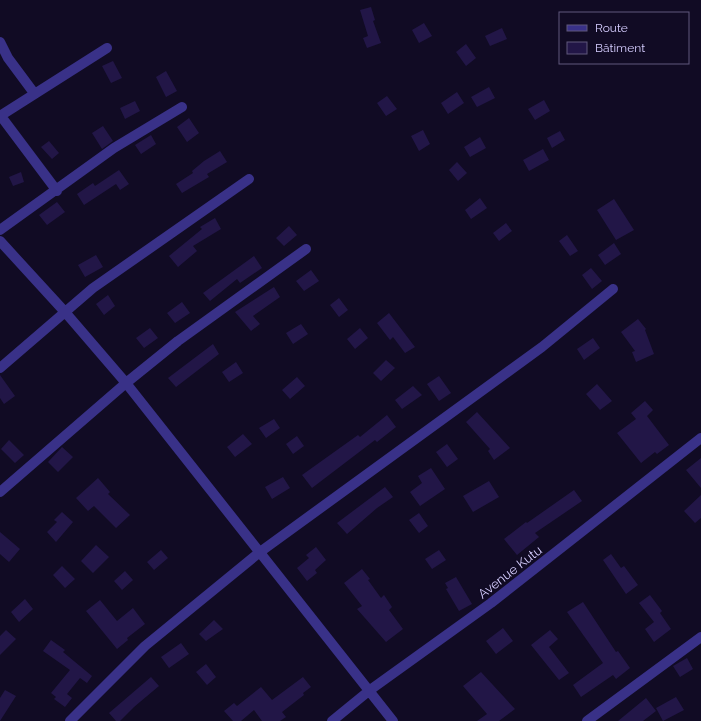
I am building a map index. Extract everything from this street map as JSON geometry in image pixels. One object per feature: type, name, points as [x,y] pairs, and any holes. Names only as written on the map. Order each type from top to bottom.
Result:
[{"type":"street","points":[[0,42],[8,58],[34,93]]},
{"type":"street","points":[[56,190],[0,116],[107,48]]},
{"type":"street","points":[[0,230],[114,148],[182,107]]},
{"type":"street","points":[[0,368],[93,288],[249,179]]},
{"type":"street","points":[[0,241],[66,312],[126,383],[393,721]]},
{"type":"street","points":[[0,492],[126,383],[178,341],[306,249]]},
{"type":"street","points":[[70,721],[145,646],[260,552],[542,347],[612,289]]},
{"type":"street","name":"Avenue Kutu","points":[[332,721],[370,690],[491,603],[701,438]]},
{"type":"street","points":[[586,721],[701,637]]},
{"type":"building","points":[[371,7],[375,20],[373,21],[381,43],[367,48],[363,38],[368,36],[360,10]]},
{"type":"building","points":[[424,23],[432,36],[419,43],[412,30]]},
{"type":"building","points":[[502,28],[507,39],[490,46],[485,36]]},
{"type":"building","points":[[466,44],[476,58],[466,66],[456,52]]},
{"type":"building","points":[[113,61],[122,78],[111,83],[102,66]]},
{"type":"building","points":[[166,71],[177,91],[166,97],[156,77]]},
{"type":"building","points":[[489,87],[495,98],[477,107],[471,97]]},
{"type":"building","points":[[457,92],[464,103],[448,114],[441,103]]},
{"type":"building","points":[[387,96],[397,109],[386,116],[377,103]]},
{"type":"building","points":[[544,100],[550,111],[535,120],[528,109]]},
{"type":"building","points":[[135,101],[140,111],[125,119],[120,108]]},
{"type":"building","points":[[189,118],[199,133],[187,142],[177,127]]},
{"type":"building","points":[[103,126],[113,141],[102,149],[92,133]]},
{"type":"building","points":[[423,130],[430,144],[419,151],[411,136]]},
{"type":"building","points":[[560,131],[565,140],[552,148],[547,138]]},
{"type":"building","points":[[151,135],[156,144],[141,154],[135,145]]},
{"type":"building","points":[[480,137],[486,148],[470,157],[464,147]]},
{"type":"building","points":[[49,141],[59,153],[52,159],[41,147]]},
{"type":"building","points":[[543,149],[549,160],[529,171],[523,160]]},
{"type":"building","points":[[220,151],[227,162],[207,174],[209,177],[182,193],[176,184],[193,173],[192,171],[204,161]]},
{"type":"building","points":[[457,162],[467,173],[458,181],[449,170]]},
{"type":"building","points":[[119,170],[129,184],[120,190],[116,184],[84,205],[77,194],[93,183],[95,186]]},
{"type":"building","points":[[21,172],[24,182],[13,186],[9,177]]},
{"type":"building","points":[[480,198],[487,208],[471,219],[465,210]]},
{"type":"building","points":[[614,199],[634,230],[616,240],[597,210]]},
{"type":"building","points":[[57,202],[65,212],[47,225],[39,215]]},
{"type":"building","points":[[215,218],[221,229],[193,246],[197,251],[178,267],[169,256],[202,229],[200,227]]},
{"type":"building","points":[[506,223],[512,231],[499,241],[493,233]]},
{"type":"building","points":[[289,226],[297,235],[284,246],[276,238]]},
{"type":"building","points":[[567,235],[578,251],[570,256],[559,241]]},
{"type":"building","points":[[614,243],[621,254],[605,265],[598,255]]},
{"type":"building","points":[[96,255],[103,267],[85,277],[78,265]]},
{"type":"building","points":[[254,256],[262,268],[240,283],[237,279],[210,301],[203,293]]},
{"type":"building","points":[[591,268],[602,281],[592,289],[582,275]]},
{"type":"building","points":[[311,270],[319,281],[304,291],[296,281]]},
{"type":"building","points":[[274,287],[280,297],[253,316],[260,324],[251,331],[235,312]]},
{"type":"building","points":[[108,295],[115,306],[104,315],[96,304]]},
{"type":"building","points":[[339,298],[348,310],[339,317],[330,305]]},
{"type":"building","points":[[182,302],[190,313],[175,323],[167,313]]},
{"type":"building","points":[[389,313],[415,347],[405,353],[393,337],[390,340],[377,323]]},
{"type":"building","points":[[638,319],[646,329],[645,330],[654,354],[636,362],[632,352],[635,351],[621,332]]},
{"type":"building","points":[[301,324],[308,334],[293,344],[286,333]]},
{"type":"building","points":[[150,328],[158,338],[144,348],[136,338]]},
{"type":"building","points":[[360,328],[368,338],[355,349],[347,339]]},
{"type":"building","points":[[593,338],[600,348],[584,360],[577,349]]},
{"type":"building","points":[[213,344],[219,354],[176,387],[168,378]]},
{"type":"building","points":[[386,360],[395,368],[381,381],[373,373]]},
{"type":"building","points":[[236,362],[243,373],[229,382],[222,372]]},
{"type":"building","points":[[0,375],[15,396],[4,404],[0,398]]},
{"type":"building","points":[[439,376],[451,393],[439,401],[427,384]]},
{"type":"building","points":[[297,377],[305,386],[290,399],[282,390]]},
{"type":"building","points":[[597,384],[612,401],[600,410],[586,394]]},
{"type":"building","points":[[413,386],[422,395],[402,409],[395,400]]},
{"type":"building","points":[[645,401],[653,410],[647,416],[669,445],[657,454],[655,452],[641,463],[617,433],[636,419],[631,413]]},
{"type":"building","points":[[477,412],[510,448],[494,460],[488,451],[490,449],[466,422]]},
{"type":"building","points":[[387,415],[396,427],[377,442],[375,440],[312,488],[302,475],[358,435],[360,437]]},
{"type":"building","points":[[274,419],[280,428],[266,438],[259,428]]},
{"type":"building","points":[[243,434],[252,444],[235,457],[227,447]]},
{"type":"building","points":[[297,436],[304,446],[293,454],[286,444]]},
{"type":"building","points":[[9,440],[24,455],[15,463],[1,449]]},
{"type":"building","points":[[447,444],[458,459],[447,467],[436,452]]},
{"type":"building","points":[[62,447],[73,457],[58,472],[48,462]]},
{"type":"building","points":[[701,458],[701,488],[686,470]]},
{"type":"building","points":[[431,468],[445,489],[420,506],[410,492],[422,483],[418,476]]},
{"type":"building","points":[[283,477],[290,488],[272,499],[265,487]]},
{"type":"building","points":[[98,478],[110,492],[108,494],[130,515],[116,528],[94,506],[88,511],[76,498]]},
{"type":"building","points":[[489,481],[499,497],[473,512],[463,496]]},
{"type":"building","points":[[385,487],[393,497],[377,508],[347,534],[337,523]]},
{"type":"building","points":[[574,490],[582,501],[535,533],[539,537],[517,555],[504,539],[526,522],[527,523]]},
{"type":"building","points":[[701,495],[701,518],[695,523],[684,511]]},
{"type":"building","points":[[62,512],[73,522],[56,542],[47,532],[57,522],[54,520]]},
{"type":"building","points":[[419,513],[428,526],[419,533],[409,520]]},
{"type":"building","points":[[0,532],[20,549],[9,562],[0,554]]},
{"type":"building","points":[[96,545],[109,557],[93,573],[81,561]]},
{"type":"building","points":[[316,547],[326,560],[315,570],[317,573],[307,581],[297,568],[309,558],[306,555]]},
{"type":"building","points":[[161,550],[168,558],[154,570],[147,562]]},
{"type":"building","points":[[439,550],[446,560],[432,569],[425,559]]},
{"type":"building","points":[[611,554],[621,568],[624,566],[638,585],[626,594],[603,560]]},
{"type":"building","points":[[62,566],[75,579],[65,588],[53,575]]},
{"type":"building","points":[[362,569],[370,579],[368,580],[381,598],[384,595],[392,607],[389,610],[403,629],[386,642],[357,609],[362,606],[344,583]]},
{"type":"building","points":[[125,571],[133,580],[122,590],[114,581]]},
{"type":"building","points":[[456,577],[472,604],[459,611],[446,589],[448,588],[445,583]]},
{"type":"building","points":[[650,595],[662,611],[660,613],[671,629],[654,642],[645,629],[654,622],[639,603]]},
{"type":"building","points":[[25,599],[33,609],[19,622],[11,612]]},
{"type":"building","points":[[100,600],[117,621],[133,608],[145,624],[127,638],[128,640],[117,649],[86,611]]},
{"type":"building","points":[[583,602],[616,652],[618,651],[630,668],[616,679],[613,675],[581,697],[573,685],[603,663],[567,612]]},
{"type":"building","points":[[214,620],[223,629],[206,641],[199,634]]},
{"type":"building","points":[[503,628],[513,641],[496,654],[486,641]]},
{"type":"building","points":[[6,630],[16,639],[0,655],[0,636]]},
{"type":"building","points":[[550,630],[558,639],[549,647],[569,673],[559,680],[531,645]]},
{"type":"building","points":[[51,640],[65,650],[63,652],[92,676],[87,683],[80,678],[67,694],[72,698],[65,707],[54,699],[56,697],[51,693],[70,670],[43,651]]},
{"type":"building","points":[[181,643],[189,654],[169,668],[161,657]]},
{"type":"building","points":[[687,658],[693,669],[680,677],[673,666]]},
{"type":"building","points":[[206,664],[216,677],[207,685],[196,672]]},
{"type":"building","points":[[481,672],[515,709],[499,721],[477,721],[487,714],[463,686]]},
{"type":"building","points":[[151,677],[159,686],[120,721],[116,721],[109,713]]},
{"type":"building","points":[[303,677],[311,687],[303,693],[304,695],[282,712],[286,717],[280,721],[262,721],[254,710],[241,721],[233,721],[224,711],[234,703],[237,706],[261,687],[272,700]]},
{"type":"building","points":[[5,690],[16,696],[0,721],[0,698]]},
{"type":"building","points":[[676,697],[684,710],[663,721],[656,708]]},
{"type":"building","points":[[646,698],[656,711],[643,721],[618,721]]}]
